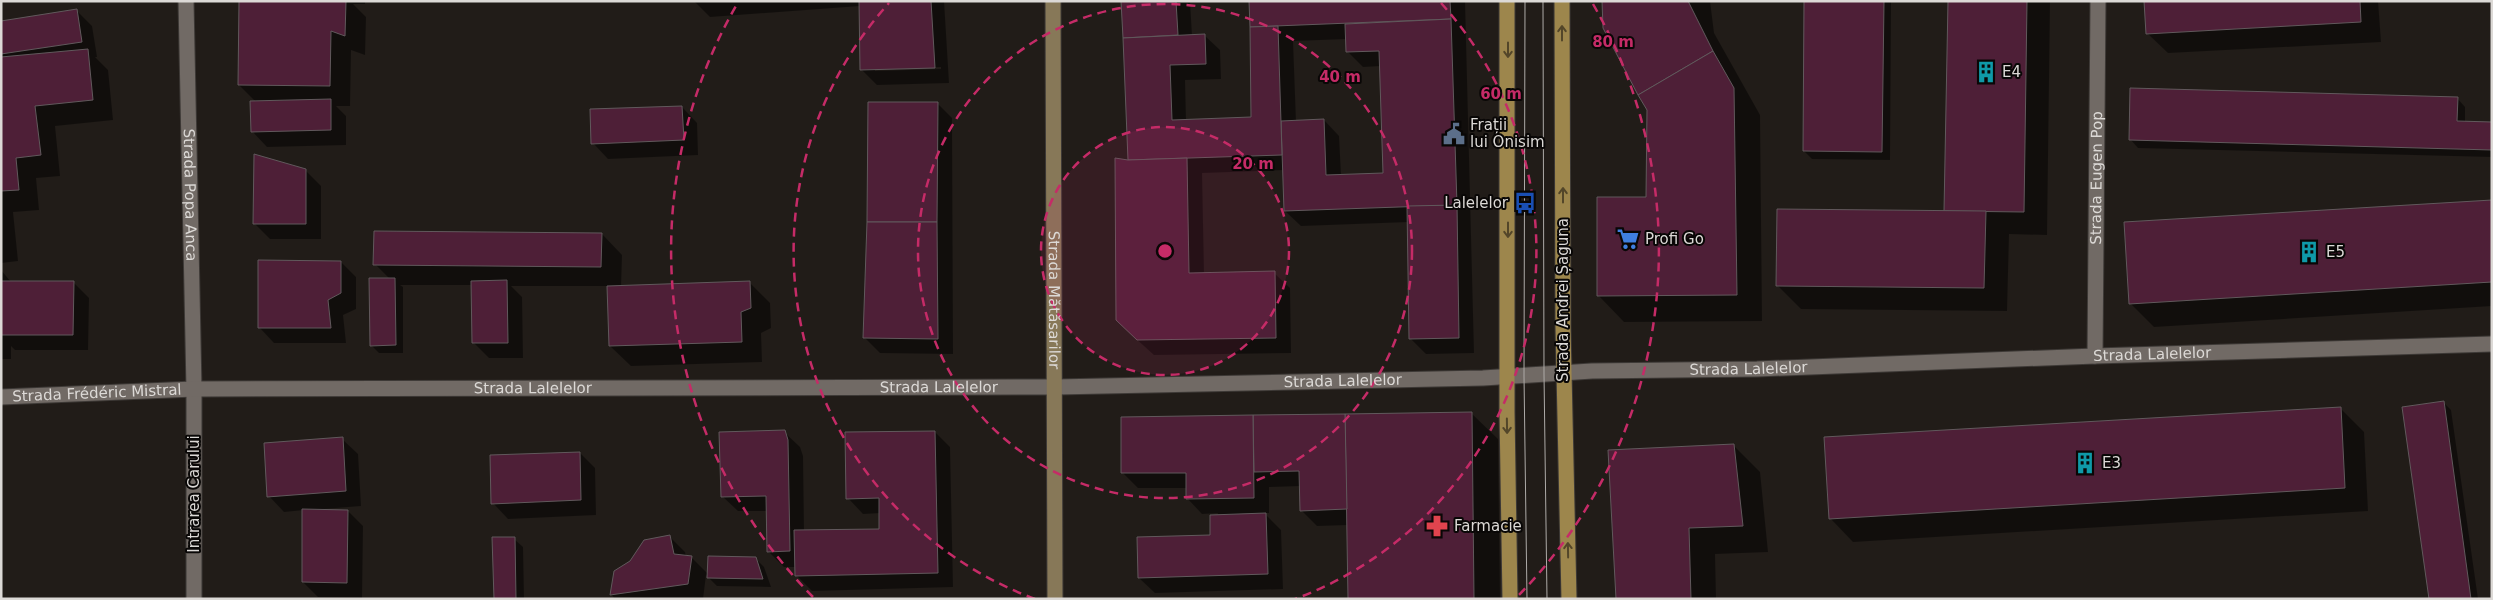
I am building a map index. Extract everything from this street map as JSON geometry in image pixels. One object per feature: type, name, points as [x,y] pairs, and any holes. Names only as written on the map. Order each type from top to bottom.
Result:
[{"type":"main road","points":[[1507,1],[1510,599]]},
{"type":"main road","name":"Strada Andrei Șaguna","points":[[1562,1],[1564,372],[1569,599]]},
{"type":"street","name":"Strada Popa Anca","points":[[186,1],[194,389]]},
{"type":"street","name":"Strada Mătăsarilor","points":[[1052,1],[1056,387],[1055,599]]},
{"type":"street","name":"Strada Eugen Pop","points":[[2095,356],[2098,1]]},
{"type":"street","name":"Strada Lalelelor","points":[[194,389],[1056,387],[1508,377],[1564,372],[1757,369],[2095,356],[2492,344]]},
{"type":"street","name":"Strada Frédéric Mistral","points":[[1,398],[194,389]]},
{"type":"street","name":"Intrarea Carului","points":[[194,389],[194,599]]},
{"type":"building","points":[[239,1],[346,1],[345,36],[331,31],[330,86],[238,85]]},
{"type":"building","points":[[859,1],[931,1],[935,68],[860,70]]},
{"type":"building","points":[[1121,1],[1176,1],[1178,35],[1123,38]]},
{"type":"building","points":[[1249,1],[1450,1],[1451,19],[1250,27]]},
{"type":"building","points":[[1602,1],[1688,1],[1713,51],[1638,95],[1603,28]]},
{"type":"building","points":[[1804,1],[1884,1],[1882,152],[1803,151]]},
{"type":"building","name":"E4","points":[[1948,1],[2027,1],[2024,212],[1944,211]]},
{"type":"building","points":[[2144,1],[2360,1],[2361,22],[2146,34]]},
{"type":"building","points":[[77,9],[82,42],[1,54],[1,21]]},
{"type":"building","points":[[1451,19],[1457,205],[1284,211],[1281,121],[1324,119],[1326,175],[1383,173],[1379,51],[1346,52],[1345,24]]},
{"type":"building","points":[[1278,26],[1282,155],[1128,160],[1123,38],[1205,34],[1206,64],[1170,65],[1172,120],[1251,117],[1250,27]]},
{"type":"building","points":[[88,49],[93,100],[35,106],[41,155],[16,158],[19,190],[1,191],[1,57]]},
{"type":"building","points":[[1713,51],[1734,88],[1737,295],[1597,296],[1597,197],[1646,197],[1647,110],[1638,95]]},
{"type":"building","points":[[2130,88],[2458,97],[2457,121],[2492,122],[2492,150],[2129,140]]},
{"type":"building","points":[[331,99],[331,130],[251,132],[250,101]]},
{"type":"building","points":[[868,102],[938,102],[937,222],[867,222]]},
{"type":"building","points":[[682,106],[684,140],[591,144],[590,109]]},
{"type":"building","points":[[254,154],[306,169],[306,224],[253,224]]},
{"type":"building","points":[[1115,158],[1128,160],[1187,158],[1189,273],[1275,271],[1276,338],[1137,340],[1116,320]]},
{"type":"building","name":"E5","points":[[2492,200],[2492,282],[2129,304],[2124,222]]},
{"type":"building","points":[[1457,205],[1459,338],[1409,339],[1407,206]]},
{"type":"building","points":[[1777,209],[1986,211],[1984,288],[1776,286]]},
{"type":"building","points":[[867,222],[937,222],[938,339],[863,338]]},
{"type":"building","points":[[374,231],[602,233],[601,267],[373,265]]},
{"type":"building","points":[[258,260],[341,261],[341,293],[328,300],[331,328],[258,328]]},
{"type":"building","points":[[369,278],[395,278],[396,345],[370,346]]},
{"type":"building","points":[[507,280],[508,343],[472,343],[471,281]]},
{"type":"building","points":[[1,281],[74,281],[73,335],[1,335]]},
{"type":"building","points":[[750,281],[751,308],[741,312],[742,342],[609,346],[607,286]]},
{"type":"building","points":[[2444,401],[2471,599],[2429,599],[2402,407]]},
{"type":"building","name":"E3","points":[[2341,407],[2345,488],[1829,519],[1824,437]]},
{"type":"building","points":[[1472,412],[1474,599],[1348,599],[1345,414]]},
{"type":"building","points":[[1345,414],[1347,509],[1300,511],[1299,471],[1254,472],[1253,415]]},
{"type":"building","points":[[1253,415],[1254,498],[1186,499],[1186,473],[1121,473],[1121,417]]},
{"type":"building","points":[[785,430],[788,440],[790,551],[767,552],[766,496],[721,497],[719,432]]},
{"type":"building","points":[[935,431],[938,573],[795,576],[794,530],[879,529],[879,498],[846,499],[845,432]]},
{"type":"building","points":[[343,437],[346,491],[267,497],[264,443]]},
{"type":"building","points":[[1734,444],[1743,526],[1689,528],[1691,599],[1616,599],[1608,450]]},
{"type":"building","points":[[580,452],[581,500],[491,504],[490,455]]},
{"type":"building","points":[[302,509],[348,510],[347,583],[302,582]]},
{"type":"building","points":[[1266,513],[1268,574],[1138,578],[1137,537],[1210,535],[1210,515]]},
{"type":"building","points":[[670,535],[674,554],[692,556],[688,584],[610,595],[614,571],[630,561],[644,540]]},
{"type":"building","points":[[492,537],[515,537],[516,599],[494,599]]},
{"type":"building","points":[[708,556],[756,557],[763,579],[707,578]]},
{"type":"tram line","points":[[1525,1],[1524,376],[1527,599]]},
{"type":"tram line","points":[[1543,1],[1547,599]]},
{"type":"place","name":"E4","points":[[1986,72]]},
{"type":"place","name":"Frații lui Onisim","points":[[1454,134]]},
{"type":"place","name":"Lalelelor","points":[[1525,203]]},
{"type":"place","name":"Profi Go","points":[[1628,239]]},
{"type":"place","name":"E5","points":[[2309,252]]},
{"type":"place","name":"E3","points":[[2085,463]]},
{"type":"place","name":"Farmacie","points":[[1437,526]]}]
